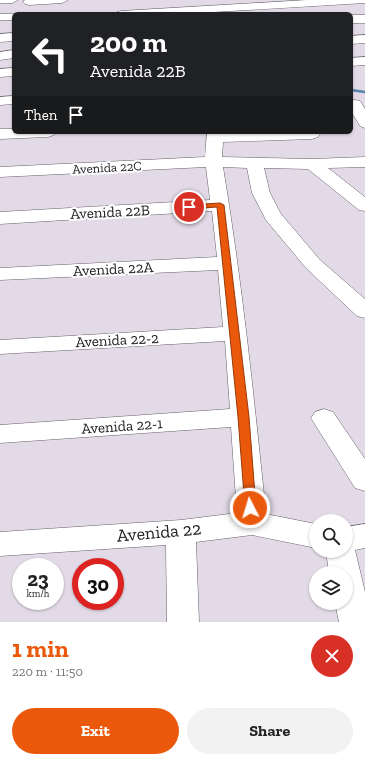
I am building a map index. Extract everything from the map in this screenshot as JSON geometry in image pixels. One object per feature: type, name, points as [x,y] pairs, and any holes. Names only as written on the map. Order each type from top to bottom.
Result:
[{"type":"street","points":[[0,0],[12,0]]},
{"type":"street","points":[[31,12],[28,1],[62,0]]},
{"type":"street","points":[[142,12],[237,3],[365,0]]},
{"type":"street","points":[[0,17],[12,17]]},
{"type":"street","points":[[353,19],[365,19]]},
{"type":"street","points":[[0,38],[12,37]]},
{"type":"street","points":[[353,40],[365,39]]},
{"type":"street","points":[[0,56],[12,54]]},
{"type":"street","points":[[353,62],[365,60]]},
{"type":"street","points":[[0,73],[12,72]]},
{"type":"street","points":[[0,101],[12,100]]},
{"type":"street","points":[[355,104],[365,122]]},
{"type":"street","points":[[0,134],[12,134]]},
{"type":"street","points":[[250,134],[215,135],[213,162],[220,205],[235,333],[244,417],[252,523]]},
{"type":"street","points":[[311,134],[316,164],[362,200]]},
{"type":"street","name":"Avenida 22C","points":[[0,172],[213,162],[316,164],[365,162]]},
{"type":"street","points":[[255,162],[261,193],[273,216],[313,264],[365,311]]},
{"type":"street","name":"Avenida 22B","points":[[0,218],[220,205]]},
{"type":"street","name":"Avenida 22A","points":[[0,274],[227,263]]},
{"type":"street","name":"Avenida 22-2","points":[[0,347],[235,333]]},
{"type":"street","name":"Avenida 22-1","points":[[0,434],[244,417]]},
{"type":"street","points":[[324,418],[365,481]]},
{"type":"street","name":"Avenida 22","points":[[0,544],[181,532],[252,523],[309,535]]},
{"type":"street","points":[[181,532],[183,622]]},
{"type":"street","points":[[353,538],[365,536]]},
{"type":"street","points":[[353,610],[355,622]]},
{"type":"waterway","points":[[353,90],[365,92]]},
{"type":"route","points":[[189,207],[220,205],[244,417],[250,508]]}]
